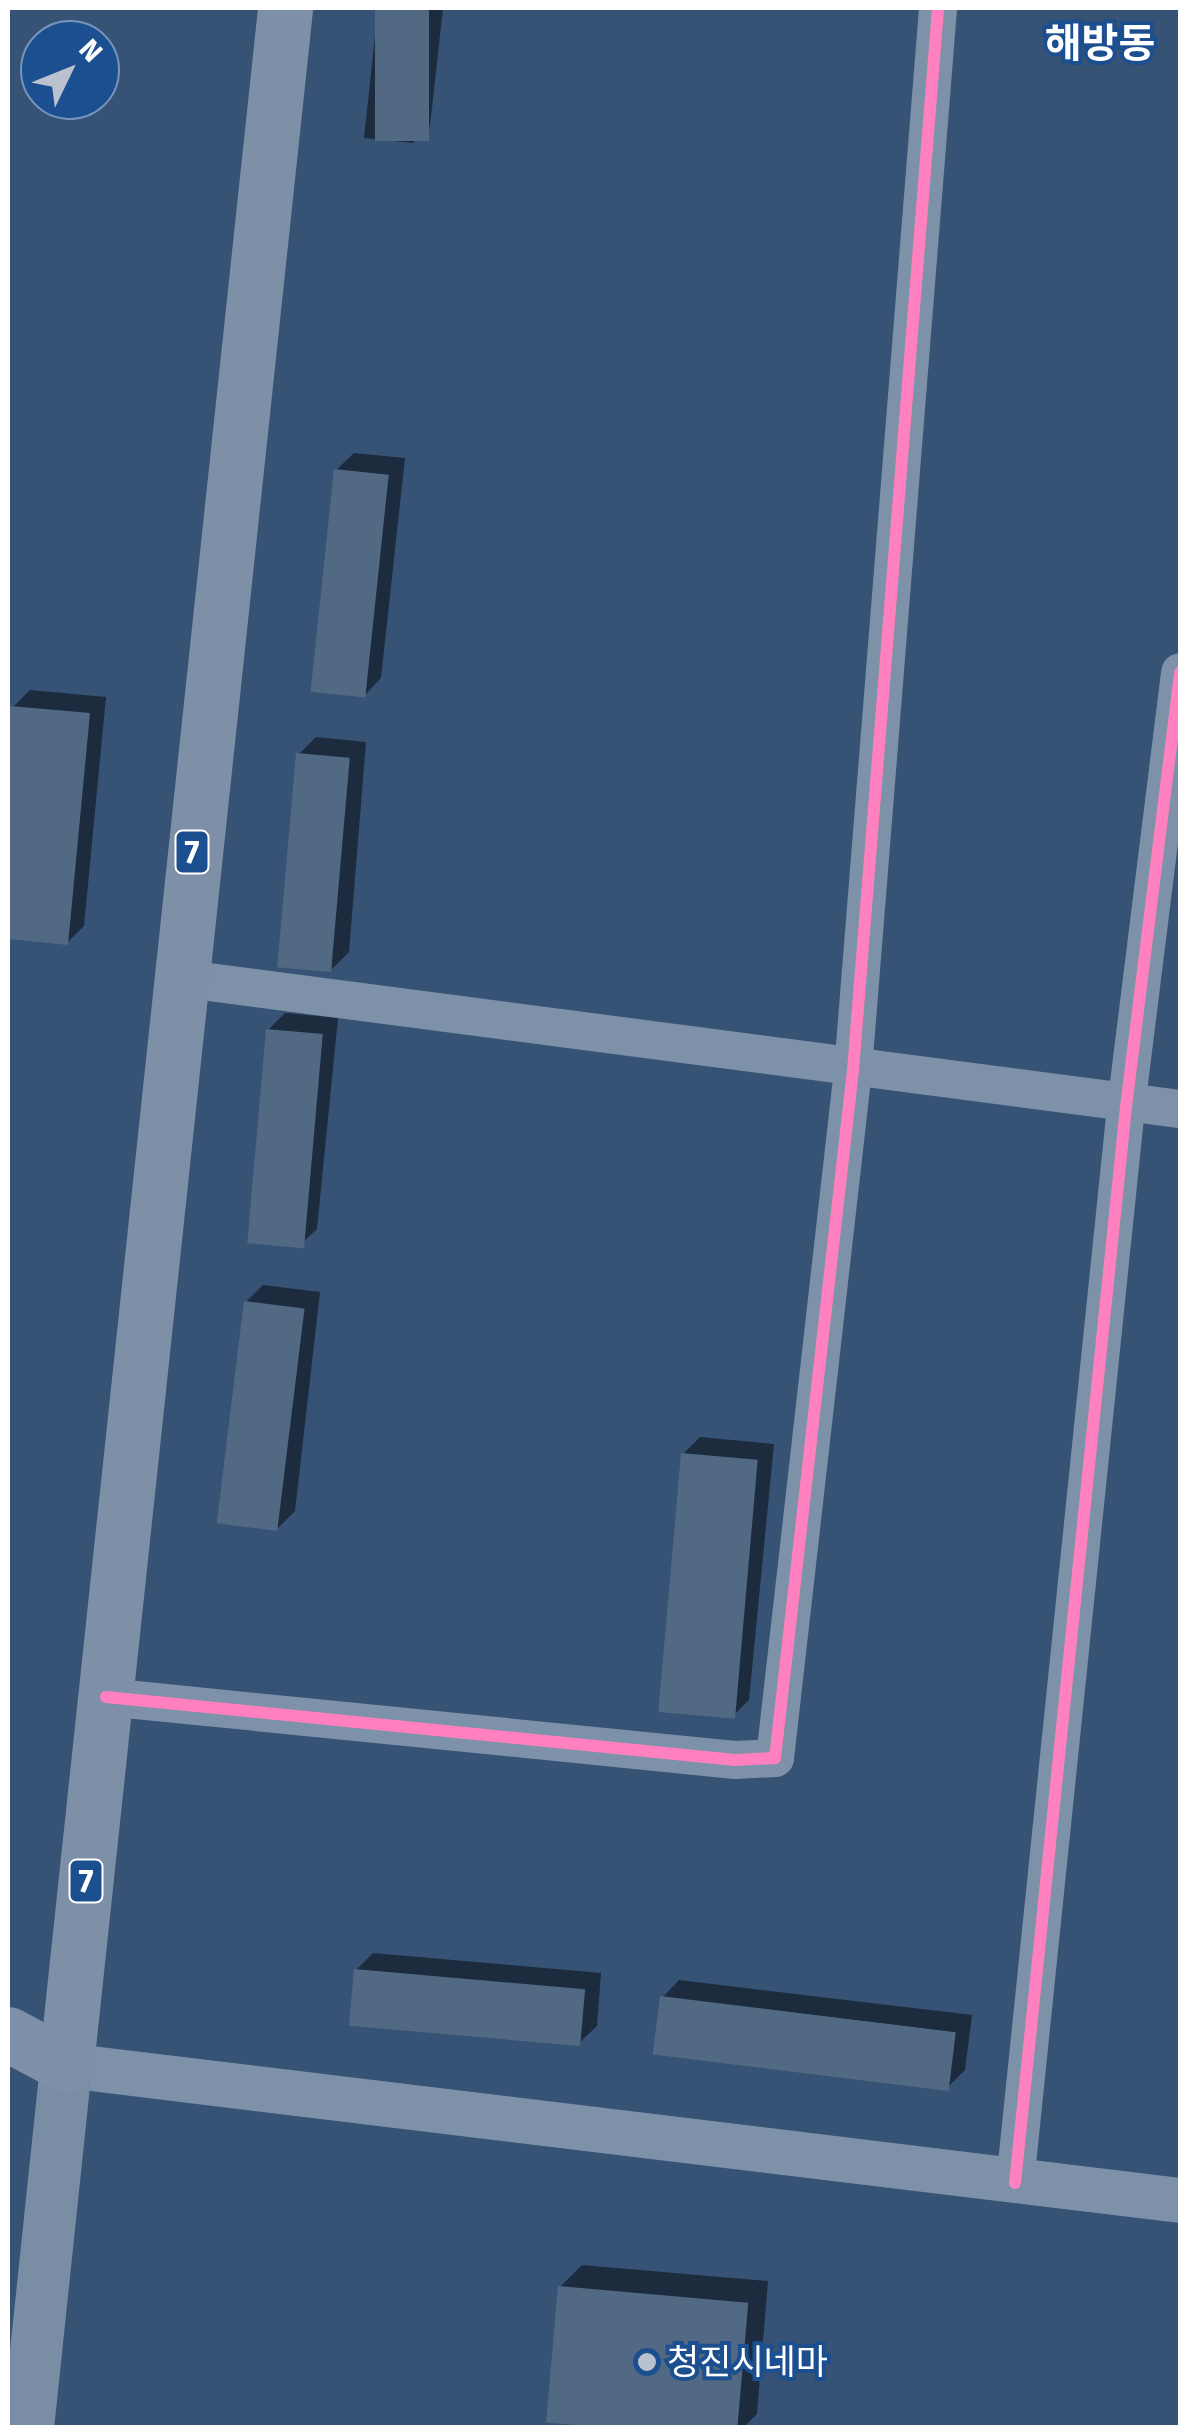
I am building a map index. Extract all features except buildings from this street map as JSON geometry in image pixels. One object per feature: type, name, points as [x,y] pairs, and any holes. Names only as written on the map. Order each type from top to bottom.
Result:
[{"type":"highway","name":"7","points":[[66,2065],[178,978],[285,8]]},
{"type":"highway","points":[[8,2034],[66,2065]]},
{"type":"main road","points":[[28,2428],[66,2065]]},
{"type":"street","points":[[106,1697],[736,1760],[775,1758],[853,1070],[938,8]]},
{"type":"street","points":[[1015,2182],[1126,1107],[1180,672]]},
{"type":"street","points":[[178,978],[1126,1107],[1180,1110]]},
{"type":"street","points":[[66,2065],[1180,2200]]},
{"type":"cycle path","points":[[106,1697],[735,1760],[775,1758],[853,1070],[938,8]]},
{"type":"cycle path","points":[[1015,2183],[1126,1107],[1180,672]]},
{"type":"place","name":"청진시네마","points":[[647,2362]]},
{"type":"district","name":"해방동","points":[[1100,44]]}]
